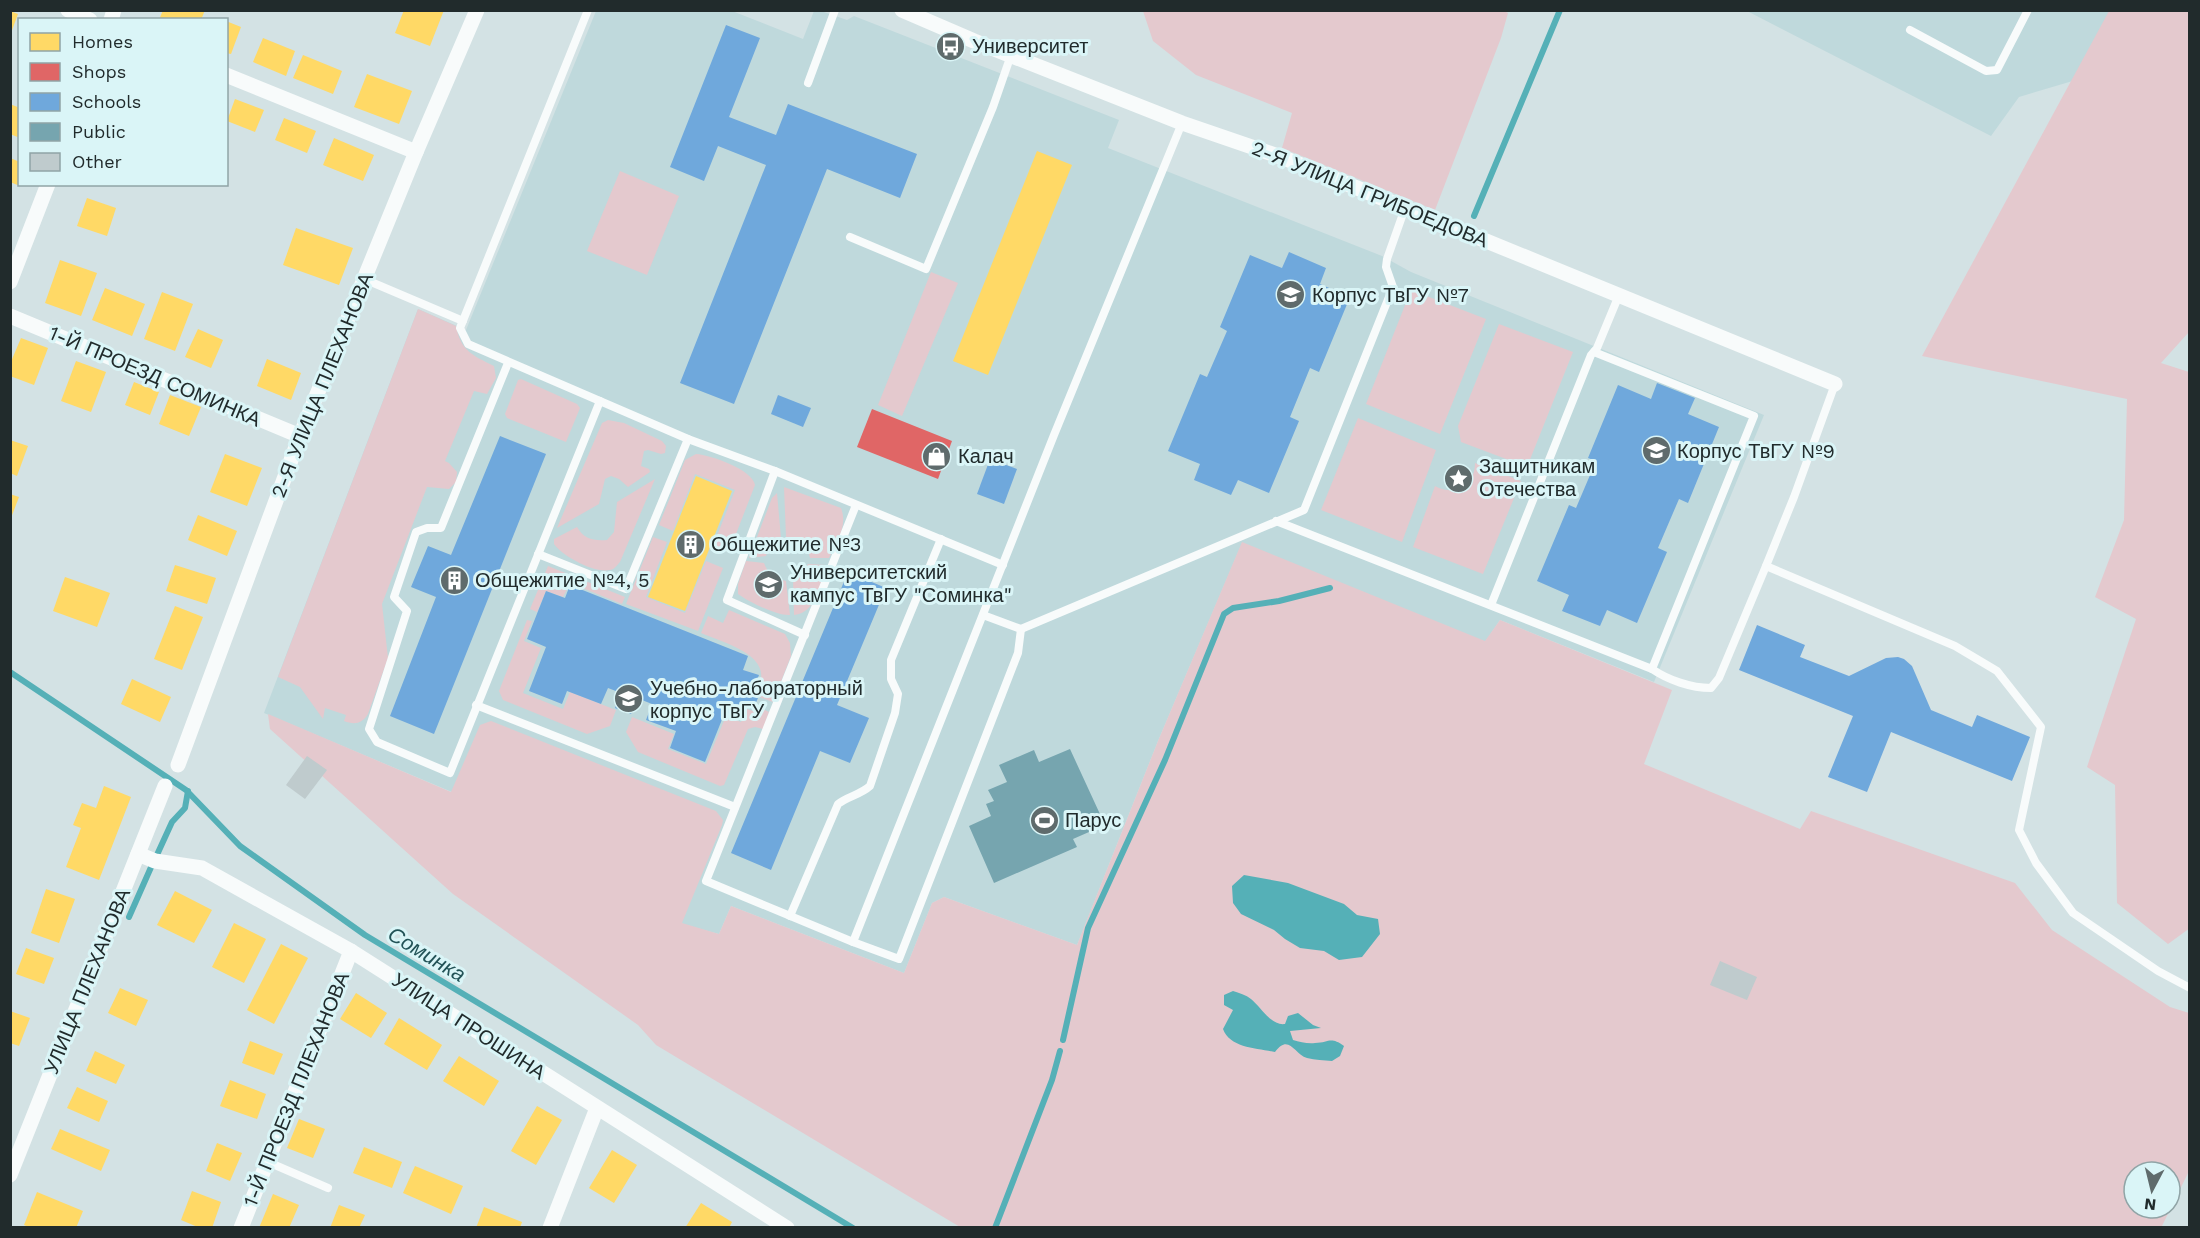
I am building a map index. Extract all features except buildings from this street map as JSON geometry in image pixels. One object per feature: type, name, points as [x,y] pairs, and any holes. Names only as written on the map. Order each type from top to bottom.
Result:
[{"type":"street","points":[[68,10],[86,18]]},
{"type":"street","name":"2-Я УЛИЦА ПЛЕХАНОВА","points":[[178,765],[300,436],[416,152],[477,10]]},
{"type":"street","name":"2-Я УЛИЦА ГРИБОЕДОВА","points":[[902,10],[1011,56],[1182,123],[1284,158],[1835,384]]},
{"type":"street","points":[[228,76],[416,152]]},
{"type":"street","points":[[10,282],[47,186]]},
{"type":"street","name":"1-Й ПРОЕЗД СОМИНКА","points":[[10,316],[300,436]]},
{"type":"street","name":"УЛИЦА ПЛЕХАНОВА","points":[[10,1175],[165,786]]},
{"type":"street","name":"УЛИЦА ПРОШИНА","points":[[138,854],[155,861],[202,868],[351,951],[787,1227]]},
{"type":"street","name":"1-Й ПРОЕЗД ПЛЕХАНОВА","points":[[242,1227],[351,951]]},
{"type":"street","points":[[550,1227],[597,1108]]},
{"type":"lane","points":[[588,10],[460,328],[468,344],[688,439],[775,471],[1003,565]]},
{"type":"lane","points":[[808,83],[835,10]]},
{"type":"lane","points":[[1910,30],[1986,70],[1997,70],[2028,10]]},
{"type":"lane","points":[[850,237],[926,269],[993,107],[1011,56]]},
{"type":"lane","points":[[853,942],[1182,123]]},
{"type":"lane","points":[[983,615],[1021,629],[1304,510],[1393,287],[1386,267],[1387,259],[1405,208]]},
{"type":"lane","points":[[364,279],[463,321]]},
{"type":"lane","points":[[1491,605],[1591,355],[1619,295]]},
{"type":"lane","points":[[1594,352],[1754,416],[1652,669]]},
{"type":"lane","points":[[508,363],[441,528],[427,528],[416,532],[394,597],[406,611],[369,729],[377,742],[450,773],[600,401]]},
{"type":"lane","points":[[1276,521],[1688,684],[1699,688],[1710,688],[1719,678],[1766,566],[1835,384]]},
{"type":"lane","points":[[538,554],[626,589],[688,439]]},
{"type":"lane","points":[[775,471],[727,600],[805,636]]},
{"type":"lane","points":[[856,505],[706,881],[900,959],[1018,653],[1021,629]]},
{"type":"lane","points":[[790,916],[838,804],[848,796],[860,794],[870,786],[895,713],[898,694],[891,680],[891,660],[941,539]]},
{"type":"lane","points":[[1766,566],[1955,646],[1997,671],[2041,727],[2019,830],[2036,863],[2073,913],[2158,971],[2190,988]]},
{"type":"lane","points":[[476,705],[735,807]]},
{"type":"lane","points":[[267,1162],[328,1188]]},
{"type":"shaded area","points":[[1502,10],[1508,13],[1501,38],[1435,210],[1282,148],[1292,113],[1196,75],[1153,41],[1143,11]]},
{"type":"shaded area","name":"Университетский кампус ТвГУ \"Соминка\"","points":[[596,11],[732,11],[803,39],[814,11],[821,11],[847,20],[854,16],[1119,120],[1108,148],[1382,256],[1411,272],[1764,415],[1654,682],[1500,620],[1485,642],[1242,543],[1158,741],[1077,945],[944,897],[932,903],[904,973],[731,906],[719,934],[682,924],[452,792],[264,713],[418,309],[466,330]]},
{"type":"shaded area","points":[[1747,11],[2130,11],[2076,80],[2019,97],[1991,136]]},
{"type":"shaded area","points":[[2109,11],[2189,11],[2189,332],[2161,363],[2189,372],[2190,928],[2168,944],[2117,903],[2115,785],[2087,767],[2136,619],[2095,597],[2124,520],[2127,399],[1922,356]]},
{"type":"shaded area","points":[[620,171],[679,196],[647,275],[587,251]]},
{"type":"shaded area","points":[[931,272],[958,283],[902,416],[878,405]]},
{"type":"shaded area","points":[[1411,290],[1486,319],[1440,434],[1366,404]]},
{"type":"shaded area","points":[[418,309],[456,326],[464,347],[494,366],[496,378],[487,394],[474,391],[445,461],[457,472],[456,482],[449,489],[427,487],[382,604],[388,658],[368,714],[360,722],[351,723],[344,721],[346,715],[325,708],[323,719],[300,687],[278,677]]},
{"type":"shaded area","points":[[1499,324],[1573,352],[1527,467],[1461,442],[1458,426]]},
{"type":"shaded area","points":[[521,379],[577,404],[580,408],[566,442],[507,418],[505,414],[518,380]]},
{"type":"shaded area","points":[[1358,418],[1436,450],[1402,542],[1321,510]]},
{"type":"shaded area","points":[[608,420],[624,423],[662,441],[666,446],[665,453],[644,451],[641,466],[649,469],[650,472],[628,487],[619,479],[611,476],[605,479],[599,504],[557,528],[602,423]]},
{"type":"shaded area","points":[[696,454],[721,460],[753,479],[755,485],[729,552],[713,546],[735,490],[695,474],[673,531],[659,525],[685,460]]},
{"type":"shaded area","points":[[1475,463],[1521,481],[1483,574],[1413,547],[1435,486],[1450,490],[1462,487],[1472,478]]},
{"type":"shaded area","points":[[655,479],[620,562],[614,569],[599,570],[581,564],[564,554],[554,544],[554,539],[577,527],[589,538],[607,540],[614,532],[617,502]]},
{"type":"shaded area","points":[[784,487],[841,508],[842,527],[829,558],[810,558],[802,543],[786,537]]},
{"type":"shaded area","points":[[777,493],[781,538],[771,546],[766,556],[749,558],[772,498]]},
{"type":"shaded area","points":[[653,537],[667,542],[646,597],[685,613],[706,561],[723,568],[698,631],[626,604]]},
{"type":"shaded area","points":[[1242,542],[1485,641],[1500,620],[1672,690],[1644,764],[1800,829],[1811,811],[2015,883],[2052,930],[2170,1007],[2189,1013],[2189,1171],[2182,1185],[2182,1160],[2122,1160],[2122,1220],[2165,1220],[2161,1228],[960,1227],[656,1045],[638,1025],[453,894],[270,729],[268,714],[451,792],[480,725],[491,721],[716,811],[723,820],[722,825],[682,923],[719,934],[731,906],[904,973],[932,903],[944,897],[1077,945],[1158,741]]},
{"type":"shaded area","points":[[746,561],[764,563],[772,575],[786,581],[790,615],[771,611],[738,594],[738,584]]},
{"type":"shaded area","points":[[808,564],[826,565],[813,603],[802,613],[794,615],[793,578],[799,577]]},
{"type":"shaded area","points":[[548,566],[625,597],[622,604],[570,583],[563,597],[546,591],[537,612],[530,609]]},
{"type":"shaded area","points":[[729,610],[785,634],[790,643],[791,656],[773,702],[754,695],[761,678],[760,669],[749,655],[701,633],[708,616],[723,623]]},
{"type":"shaded area","points":[[527,620],[532,621],[524,641],[541,648],[523,693],[563,709],[570,692],[616,710],[610,726],[587,734],[503,700],[499,691]]},
{"type":"shaded area","points":[[761,708],[769,712],[763,729],[755,727],[748,729],[724,785],[720,786],[638,752],[626,732],[632,717],[674,734],[668,749],[706,764],[726,716],[741,722],[747,709],[759,713]]},
{"type":"water","points":[[1244,875],[1288,883],[1344,904],[1357,915],[1378,919],[1380,934],[1362,957],[1339,960],[1324,951],[1300,948],[1274,930],[1241,914],[1233,903],[1232,886]]},
{"type":"water","points":[[1233,991],[1255,1002],[1271,1019],[1280,1024],[1285,1024],[1288,1016],[1298,1013],[1313,1025],[1321,1028],[1290,1031],[1293,1040],[1310,1043],[1336,1041],[1344,1046],[1340,1056],[1332,1061],[1313,1059],[1302,1056],[1288,1044],[1284,1044],[1275,1052],[1244,1046],[1231,1040],[1223,1029],[1233,1010],[1224,1005],[1224,995]]},
{"type":"waterway","points":[[1474,216],[1560,10]]},
{"type":"waterway","points":[[1063,1040],[1088,928],[1165,760],[1224,614],[1233,608],[1279,601],[1330,588]]},
{"type":"waterway","name":"Соминка","points":[[10,672],[186,790],[240,846],[365,935],[853,1228]]},
{"type":"waterway","points":[[156,857],[172,822],[185,808],[188,791]]},
{"type":"waterway","points":[[129,917],[152,865]]},
{"type":"waterway","points":[[995,1228],[1052,1080],[1060,1051]]},
{"type":"place","name":"Университет","points":[[951,46]]},
{"type":"place","name":"Корпус ТвГУ №7","points":[[1291,295]]},
{"type":"place","name":"Корпус ТвГУ №9","points":[[1656,451]]},
{"type":"place","name":"Калач","points":[[937,456]]},
{"type":"place","name":"Защитникам Отечества","points":[[1458,478]]},
{"type":"place","name":"Общежитие №3","points":[[690,544]]},
{"type":"place","name":"Общежитие №4, 5","points":[[454,580]]},
{"type":"place","name":"Университетский кампус ТвГУ \"Соминка\"","points":[[769,584]]},
{"type":"place","name":"Учебно-лабораторный корпус ТвГУ","points":[[629,699]]},
{"type":"place","name":"Парус","points":[[1044,820]]}]
